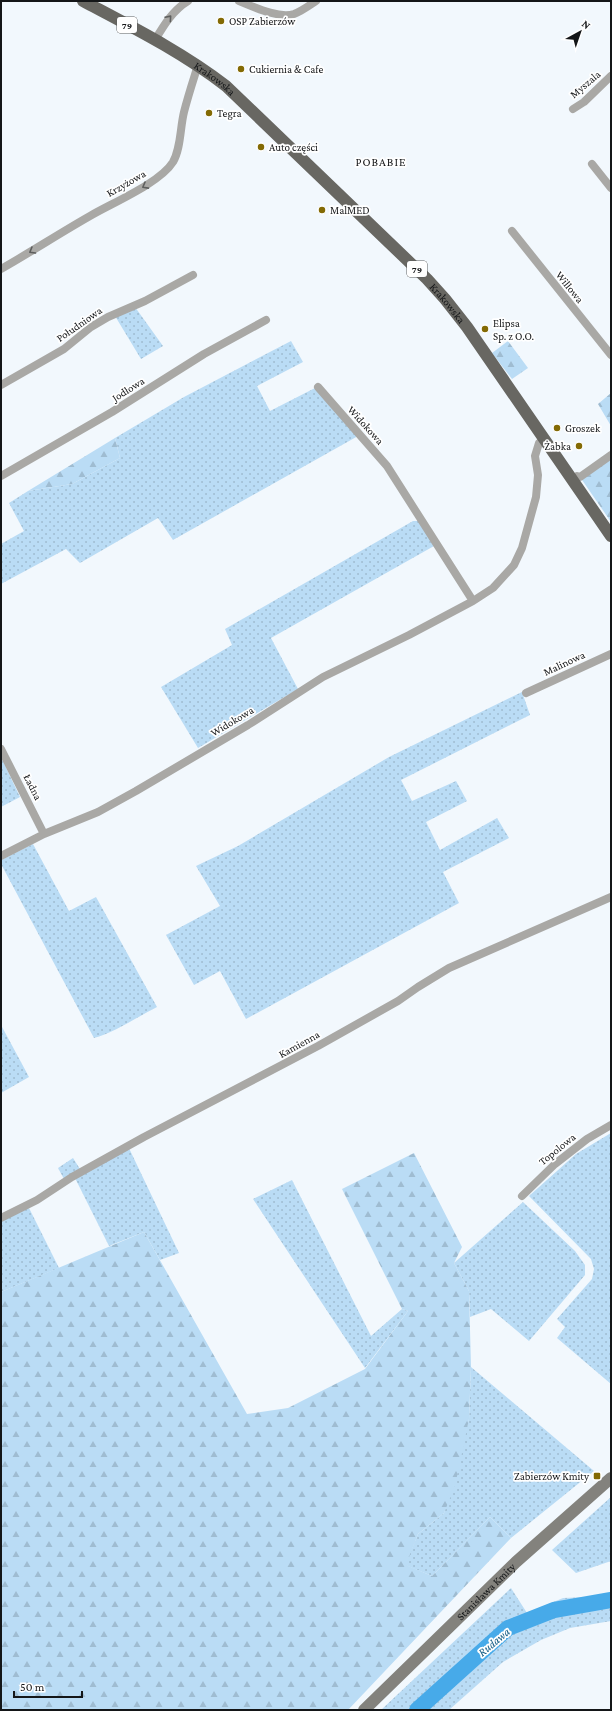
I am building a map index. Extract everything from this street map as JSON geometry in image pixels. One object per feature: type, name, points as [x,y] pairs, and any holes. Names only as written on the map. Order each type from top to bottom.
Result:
[{"type":"main road","name":"Krakowska","points":[[82,1],[198,65],[235,94],[427,279],[456,313],[611,536]]},
{"type":"main road","name":"Stanisława Kmity","points":[[364,1710],[516,1562],[611,1478]]},
{"type":"street","points":[[155,40],[169,18],[188,1]]},
{"type":"street","points":[[239,1],[286,16],[302,10],[316,1]]},
{"type":"street","name":"Krzyżowa","points":[[1,269],[89,216],[152,182],[165,171],[174,160],[184,112],[198,65]]},
{"type":"street","name":"Myszala","points":[[573,109],[589,98],[611,76]]},
{"type":"street","points":[[592,164],[611,188]]},
{"type":"street","name":"Willowa","points":[[512,231],[611,355]]},
{"type":"street","name":"Południowa","points":[[1,385],[64,349],[91,327],[108,317],[145,301],[194,275]]},
{"type":"street","name":"Jodłowa","points":[[1,476],[112,412],[204,354],[266,320]]},
{"type":"street","name":"Widokowa","points":[[318,387],[387,466],[473,601]]},
{"type":"street","name":"Widokowa","points":[[1,856],[44,834],[98,812],[248,725],[323,677],[380,650],[473,601],[493,588],[514,565],[522,548],[536,497],[538,475],[535,456],[540,443],[544,440]]},
{"type":"street","points":[[572,480],[577,476],[580,477],[611,455]]},
{"type":"street","name":"Malinowa","points":[[526,693],[611,654]]},
{"type":"street","name":"Ładna","points":[[1,749],[44,834]]},
{"type":"street","name":"Kamienna","points":[[1,1218],[37,1200],[72,1177],[144,1136],[312,1050],[398,1001],[418,986],[449,968],[611,897]]},
{"type":"street","name":"Topolowa","points":[[522,1196],[555,1164],[587,1139],[611,1125]]},
{"type":"green space","points":[[135,307],[163,346],[141,359],[115,316]]},
{"type":"green space","points":[[291,341],[303,362],[257,386],[270,411],[315,388],[358,436],[173,540],[158,518],[80,563],[66,549],[1,584],[1,544],[24,531],[9,503],[28,491],[72,484],[120,458],[115,438],[184,397]]},
{"type":"green space","points":[[508,341],[528,368],[512,379],[492,353]]},
{"type":"green space","points":[[611,393],[611,426],[598,404]]},
{"type":"green space","points":[[115,438],[120,458],[72,484],[28,491]]},
{"type":"green space","points":[[611,457],[611,522],[580,477]]},
{"type":"green space","points":[[413,521],[419,521],[434,546],[271,638],[298,689],[198,748],[161,687],[232,645],[225,629]]},
{"type":"green space","points":[[522,692],[530,715],[401,780],[412,801],[456,781],[467,801],[426,822],[440,850],[497,818],[509,838],[443,872],[459,903],[246,1019],[220,971],[194,985],[166,935],[220,906],[196,866],[238,846],[389,757]]},
{"type":"green space","points":[[1,757],[20,797],[1,807]]},
{"type":"green space","points":[[33,844],[69,911],[96,897],[157,1007],[117,1029],[94,1038],[1,864],[1,860]]},
{"type":"green space","points":[[1,1025],[29,1077],[1,1093]]},
{"type":"green space","points":[[611,1133],[611,1384],[557,1338],[565,1327],[557,1319],[592,1279],[594,1269],[591,1259],[529,1196],[576,1154]]},
{"type":"green space","points":[[127,1144],[179,1253],[160,1260],[144,1232],[109,1246],[73,1174],[64,1179],[58,1168],[73,1158],[80,1169]]},
{"type":"green space","points":[[414,1153],[462,1247],[454,1263],[469,1291],[471,1367],[469,1419],[455,1486],[444,1513],[418,1534],[406,1565],[432,1576],[490,1517],[511,1538],[348,1710],[1,1710],[1,1292],[144,1232],[247,1414],[288,1408],[365,1369],[408,1311],[402,1309],[342,1189]]},
{"type":"green space","points":[[292,1180],[371,1336],[402,1309],[408,1311],[365,1368],[253,1199]]},
{"type":"green space","points":[[523,1202],[575,1251],[585,1265],[585,1275],[529,1341],[491,1309],[470,1317],[469,1291],[454,1263]]},
{"type":"green space","points":[[29,1208],[59,1268],[1,1292],[1,1220]]},
{"type":"green space","points":[[471,1367],[594,1471],[511,1538],[490,1517],[432,1576],[405,1565],[418,1534],[444,1513],[469,1419]]},
{"type":"green space","points":[[611,1497],[611,1561],[576,1573],[552,1550]]},
{"type":"green space","points":[[511,1588],[527,1613],[563,1598],[611,1596],[611,1621],[570,1628],[541,1640],[503,1662],[449,1710],[381,1710]]},
{"type":"waterway","name":"Rudawa","points":[[417,1710],[508,1628],[554,1610],[611,1600]]},
{"type":"place","name":"OSP Zabierzów","points":[[221,21]]},
{"type":"place","name":"Cukiernia & Cafe","points":[[241,69]]},
{"type":"place","name":"Tegra","points":[[209,113]]},
{"type":"place","name":"Auto części","points":[[261,147]]},
{"type":"place","name":"MalMED","points":[[322,210]]},
{"type":"place","name":"Elipsa Sp. z O.O.","points":[[485,329]]},
{"type":"place","name":"Groszek","points":[[557,428]]},
{"type":"place","name":"Żabka","points":[[579,446]]},
{"type":"place","name":"Zabierzów Kmity","points":[[597,1476]]},
{"type":"district","name":"POBABIE","points":[[381,162]]}]
